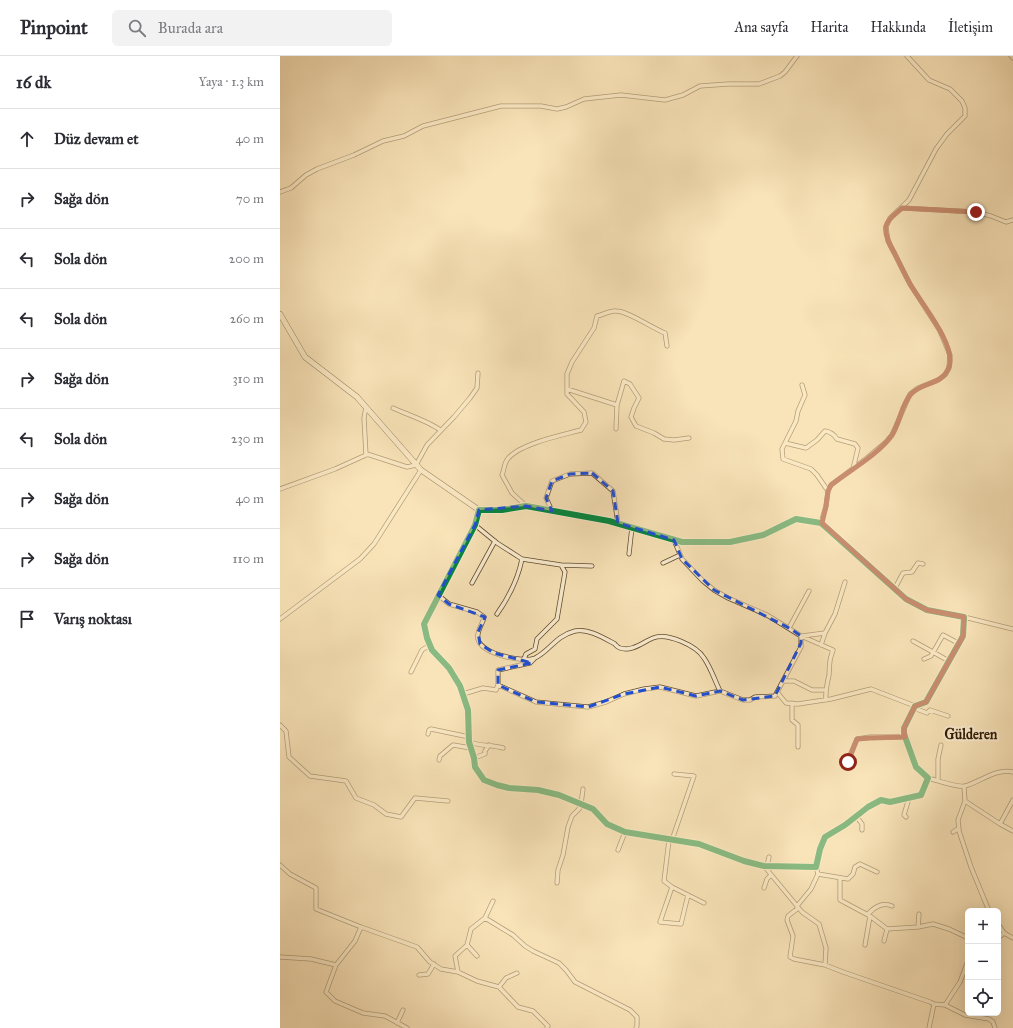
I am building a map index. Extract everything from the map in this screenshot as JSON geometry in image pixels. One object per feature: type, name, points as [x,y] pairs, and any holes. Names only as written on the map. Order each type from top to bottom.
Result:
[{"type":"street","points":[[280,192],[291,188],[317,168],[354,155],[383,141],[404,136],[423,126],[501,106],[541,106],[557,109],[566,107],[584,99],[621,95],[665,100],[683,95],[700,86],[759,84],[780,76],[786,72],[797,56]]},
{"type":"street","points":[[822,523],[828,491],[831,485],[880,448],[892,435],[910,394],[918,388],[938,380],[945,375],[949,368],[950,355],[940,331],[910,284],[888,241],[886,227],[890,218],[909,200],[936,149],[947,134],[965,116],[965,108],[962,101],[950,89],[928,80],[907,56]]},
{"type":"street","points":[[902,208],[976,212],[1006,222],[1013,220]]},
{"type":"street","points":[[526,506],[512,493],[502,476],[507,460],[516,452],[535,443],[581,430],[586,422],[584,412],[567,394],[567,374],[572,362],[594,328],[597,316],[616,311],[633,317],[654,329],[665,333],[667,346]]},
{"type":"street","points":[[280,314],[305,357],[357,396],[421,470],[479,510],[502,510],[526,506],[618,523],[682,542],[730,542],[763,536],[796,519],[822,523],[906,599],[927,610],[1013,629]]},
{"type":"street","points":[[280,489],[335,469],[367,454],[407,468],[416,465],[426,445],[454,417],[477,388],[478,373]]},
{"type":"street","points":[[616,429],[617,405],[624,381],[630,384],[639,398],[631,417],[636,426],[654,433],[664,439],[674,440],[689,438]]},
{"type":"street","points":[[802,385],[805,395],[798,411],[796,421],[782,449],[783,459],[811,469],[828,491]]},
{"type":"street","points":[[567,389],[617,405]]},
{"type":"street","points":[[366,407],[364,418],[367,454]]},
{"type":"street","points":[[393,408],[432,424],[440,430]]},
{"type":"street","points":[[785,443],[806,448],[817,440],[825,431],[828,432],[834,435],[837,439],[855,444],[858,448],[853,469]]},
{"type":"street","points":[[280,620],[365,554],[374,544],[421,470]]},
{"type":"street","points":[[552,511],[546,498],[552,481],[570,474],[592,473],[612,491],[618,523]]},
{"type":"street","points":[[479,510],[475,525],[424,624],[426,638],[432,650],[448,668],[460,686],[468,710],[469,740],[475,767],[484,780],[509,788],[538,790],[559,795],[593,809],[607,824],[625,832],[699,844],[744,861],[766,866],[816,867]]},
{"type":"street","points":[[475,525],[495,542],[522,559],[561,565],[592,566]]},
{"type":"street","points":[[629,554],[632,527]]},
{"type":"street","points":[[674,540],[682,559],[714,590],[728,598],[767,615],[801,636],[833,650],[828,660],[829,673],[825,690],[826,700]]},
{"type":"street","points":[[472,583],[495,542]]},
{"type":"street","points":[[663,562],[680,555]]},
{"type":"street","points":[[497,614],[509,596],[520,570],[522,559]]},
{"type":"street","points":[[895,588],[903,573],[912,572],[918,563],[922,564]]},
{"type":"street","points":[[524,659],[526,654],[535,649],[537,639],[557,619],[565,572],[561,565]]},
{"type":"street","points":[[821,645],[835,614],[845,582]]},
{"type":"street","points":[[789,628],[809,591]]},
{"type":"street","points":[[438,595],[449,604],[477,612],[484,616],[477,638],[480,644],[486,649],[504,656],[524,659],[534,658],[540,655],[559,638],[574,632],[586,631],[599,636],[619,648],[628,649],[654,637],[667,637],[689,645],[704,657],[720,691]]},
{"type":"street","points":[[964,617],[963,636],[926,702],[914,707],[904,728],[905,737],[916,767],[928,778],[964,787],[1001,772],[1013,772]]},
{"type":"street","points":[[801,636],[826,633]]},
{"type":"street","points":[[924,659],[931,656],[943,635],[958,643]]},
{"type":"street","points":[[498,685],[536,702],[588,708],[644,688],[660,687],[696,696],[720,691],[744,700],[750,700],[755,697],[775,696],[801,647],[801,636]]},
{"type":"street","points":[[912,641],[949,661]]},
{"type":"street","points":[[411,672],[422,650],[430,645]]},
{"type":"street","points":[[463,694],[483,688],[496,690],[498,685],[498,670],[530,663],[534,658]]},
{"type":"street","points":[[783,681],[794,681],[812,690],[825,690]]},
{"type":"street","points":[[777,692],[786,703],[798,704],[826,700],[871,689],[926,713],[930,710],[948,716]]},
{"type":"street","points":[[792,703],[792,720],[798,725],[798,747]]},
{"type":"street","points":[[280,725],[286,731],[289,757],[310,776],[346,781],[356,798],[374,805],[386,814],[401,817],[415,798],[448,801]]},
{"type":"street","points":[[428,734],[429,730],[431,729],[469,740],[479,745],[489,745],[503,748]]},
{"type":"street","points":[[848,762],[857,739],[905,737]]},
{"type":"street","points":[[440,760],[440,756],[453,745],[471,748]]},
{"type":"street","points":[[474,758],[485,754],[485,751],[489,745]]},
{"type":"street","points":[[938,781],[938,759],[941,745]]},
{"type":"street","points":[[674,774],[694,776],[673,838],[669,840],[664,881],[672,888],[704,903]]},
{"type":"street","points":[[928,778],[921,795],[890,802],[881,800],[868,807],[845,825],[825,837],[820,849],[816,867],[818,874],[811,889],[797,906],[797,909],[788,916],[787,920],[793,936],[790,957],[794,960],[825,965],[934,1004],[945,1006],[965,1015],[989,1019],[993,1022],[995,1028]]},
{"type":"street","points":[[964,787],[965,801],[958,820],[959,828],[970,866],[988,908]]},
{"type":"street","points":[[557,883],[558,870],[563,855],[568,828],[572,816],[579,809],[581,804],[583,789]]},
{"type":"street","points":[[906,817],[904,815],[909,798]]},
{"type":"street","points":[[1000,824],[1013,800]]},
{"type":"street","points":[[965,801],[1013,831]]},
{"type":"street","points":[[856,816],[862,824],[862,830]]},
{"type":"street","points":[[953,832],[959,828]]},
{"type":"street","points":[[618,850],[625,832]]},
{"type":"street","points":[[766,866],[769,857]]},
{"type":"street","points":[[818,874],[848,879],[853,874],[855,867],[860,864],[877,872]]},
{"type":"street","points":[[280,865],[290,874],[316,888],[316,909],[417,947],[430,962],[441,969],[458,972],[477,981],[499,987],[518,1007],[533,1011],[547,1027],[553,1028]]},
{"type":"street","points":[[766,866],[802,912],[819,924],[826,948],[825,965]]},
{"type":"street","points":[[764,888],[767,879],[772,875]]},
{"type":"street","points":[[840,878],[840,900],[869,915],[887,929],[918,927],[933,924],[949,929],[965,937]]},
{"type":"street","points":[[672,888],[660,922],[681,924],[688,895]]},
{"type":"street","points":[[458,972],[455,956],[467,945],[471,929],[485,918],[493,901]]},
{"type":"street","points":[[865,945],[869,915],[872,909],[887,903],[892,906]]},
{"type":"street","points":[[918,927],[919,914]]},
{"type":"street","points":[[485,918],[513,934],[524,946],[559,963],[575,982],[630,1010],[637,1018],[636,1028]]},
{"type":"street","points":[[361,927],[355,941],[336,965],[326,992],[335,1001],[363,1013],[385,1016],[407,1028]]},
{"type":"street","points":[[1001,928],[1004,933],[1013,938]]},
{"type":"street","points":[[884,941],[887,929]]},
{"type":"street","points":[[467,945],[477,956]]},
{"type":"street","points":[[280,957],[311,959],[336,965]]},
{"type":"street","points":[[419,975],[428,974],[434,964]]},
{"type":"street","points":[[945,1006],[960,982],[965,968]]},
{"type":"street","points":[[499,987],[506,978],[517,973]]},
{"type":"street","points":[[929,1028],[934,1004]]},
{"type":"street","points":[[397,1023],[403,1010]]},
{"type":"highlighted area","points":[[592,473],[613,491],[618,523],[674,540],[682,559],[714,590],[791,629],[801,636],[801,643],[775,696],[743,700],[720,691],[696,696],[660,687],[624,694],[588,707],[536,702],[498,685],[498,670],[532,663],[494,653],[480,644],[478,632],[485,617],[449,604],[438,595],[475,525],[479,510],[526,506],[552,511],[546,498],[552,481],[570,474]]},
{"type":"cycle path","points":[[526,506],[609,521],[682,542],[730,542],[763,535],[796,519],[821,523],[906,599],[927,610],[964,617],[963,636],[926,702],[915,706],[904,728],[904,734],[916,767],[928,778],[921,795],[890,802],[881,800],[868,807],[845,825],[825,837],[820,849],[816,867],[764,866],[744,861],[699,844],[625,832],[607,824],[593,809],[559,795],[538,790],[509,788],[484,780],[475,767],[469,742],[468,710],[460,686],[449,668],[432,650],[427,638],[424,624],[475,525],[479,510],[502,510],[526,506]]},
{"type":"district","name":"Gülderen","points":[[971,734]]},
{"type":"route","points":[[848,762],[857,739],[905,737],[904,728],[915,706],[926,702],[963,636],[964,617],[927,610],[906,599],[822,523],[828,491],[831,485],[886,442],[892,435],[910,394],[918,388],[938,380],[945,375],[949,368],[950,355],[940,331],[910,284],[888,241],[886,227],[890,218],[902,208],[926,208],[976,212]]}]
